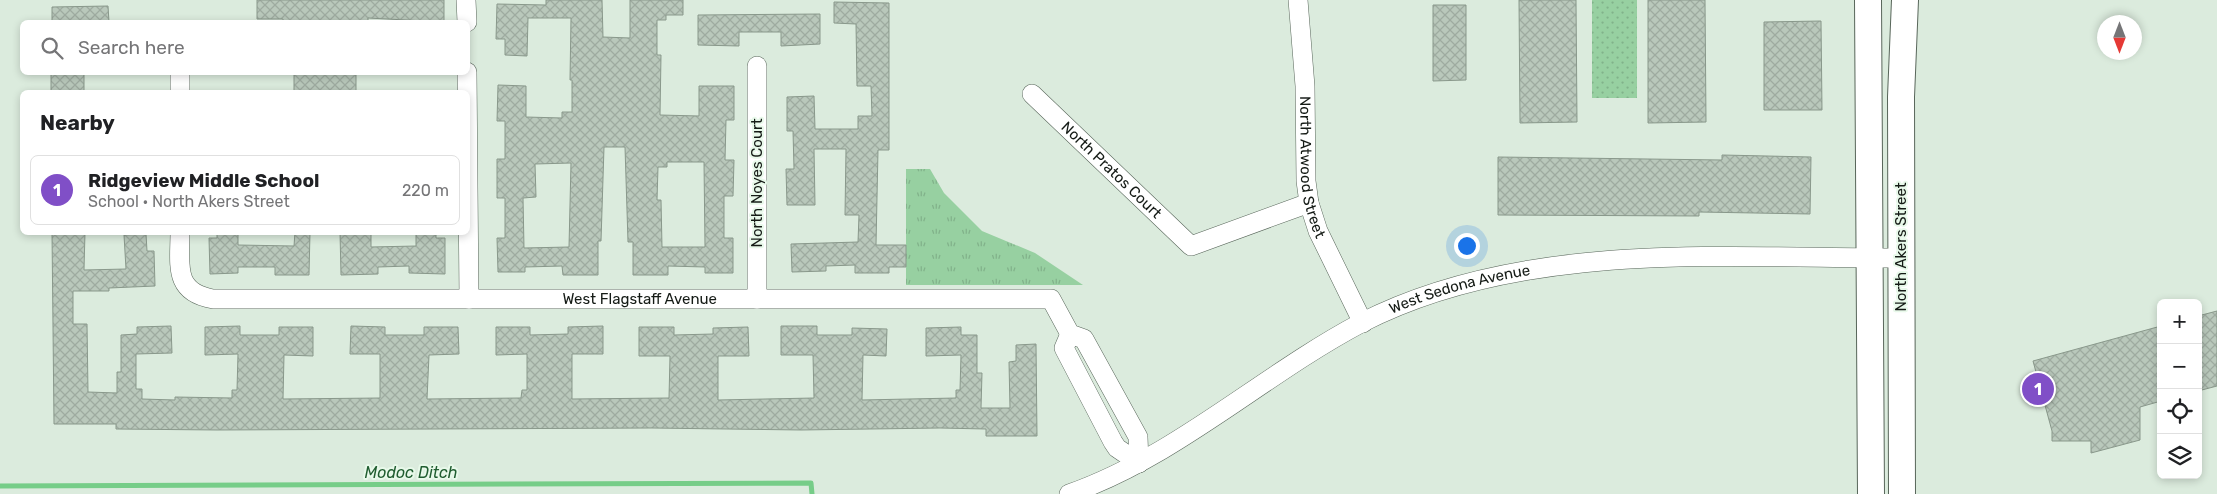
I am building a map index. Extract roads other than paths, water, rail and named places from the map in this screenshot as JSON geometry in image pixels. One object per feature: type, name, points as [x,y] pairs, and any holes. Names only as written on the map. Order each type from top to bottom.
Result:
[{"type":"main road","name":"North Akers Street","points":[[1868,0],[1871,494]]},
{"type":"main road","name":"North Akers Street","points":[[1902,494],[1901,97],[1905,0]]},
{"type":"street","points":[[466,0],[466,20]]},
{"type":"street","name":"North Atwood Street","points":[[1298,0],[1305,86],[1306,181],[1309,202],[1318,231],[1363,322]]},
{"type":"street","name":"North Noyes Court","points":[[757,66],[757,299]]},
{"type":"street","points":[[180,75],[180,90]]},
{"type":"street","points":[[467,75],[467,90]]},
{"type":"street","name":"North Pratos Court","points":[[1032,94],[1192,246],[1309,202]]},
{"type":"street","name":"West Flagstaff Avenue","points":[[180,235],[180,270],[184,284],[191,292],[213,299],[1051,299],[1070,334],[1064,348],[1113,442],[1117,448],[1139,463]]},
{"type":"street","points":[[468,235],[469,299]]},
{"type":"street","name":"West Sedona Avenue","points":[[1069,494],[1139,463],[1187,435],[1296,361],[1363,322],[1455,288],[1509,274],[1564,264],[1658,258],[1901,258]]},
{"type":"waterway","name":"Modoc Ditch","points":[[0,486],[811,483],[812,494]]},
{"type":"place","name":"Ridgeview Middle School","points":[[2038,389]]}]
